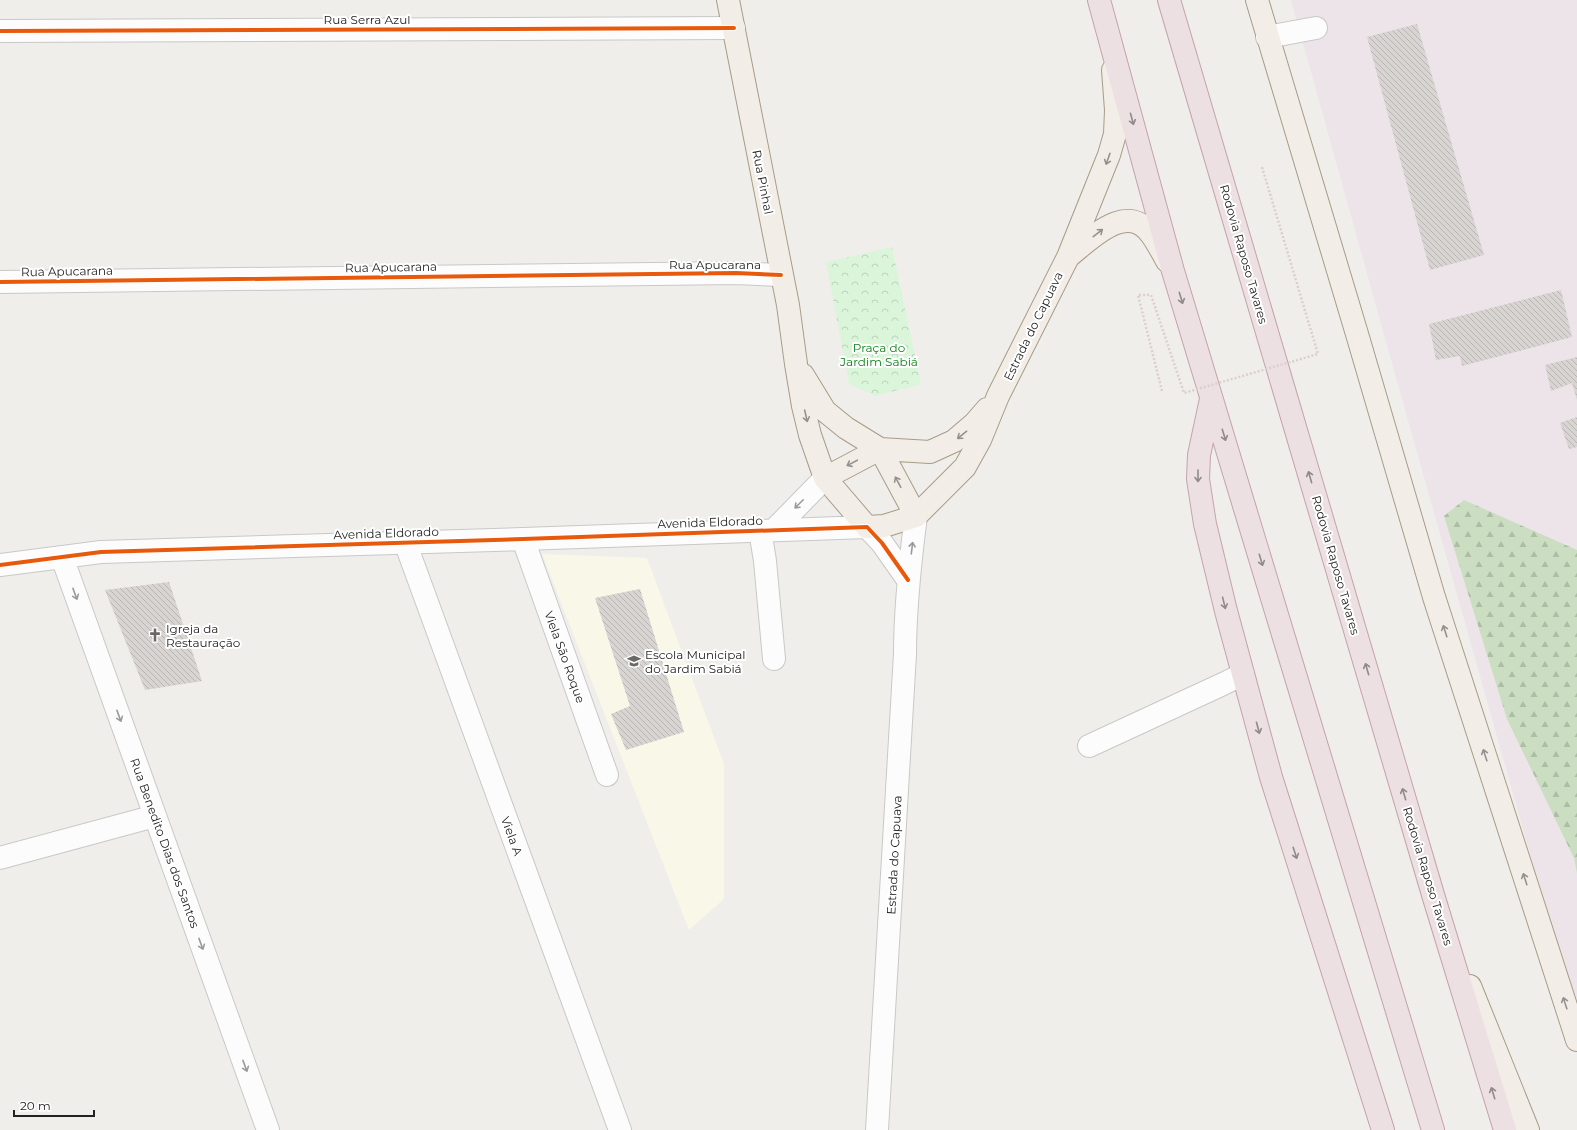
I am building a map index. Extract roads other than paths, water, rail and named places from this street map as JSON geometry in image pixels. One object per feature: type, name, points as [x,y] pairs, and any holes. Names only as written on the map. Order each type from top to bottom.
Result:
[{"type":"highway","points":[[1099,0],[1173,271],[1433,1130]]},
{"type":"highway","name":"Rodovia Raposo Tavares","points":[[1169,0],[1504,1130]]},
{"type":"highway","points":[[1212,396],[1199,455],[1198,479],[1205,524],[1226,611],[1271,777],[1383,1130]]},
{"type":"main road","name":"Rua Pinhal","points":[[728,0],[788,305],[796,364],[810,436],[825,478]]},
{"type":"main road","points":[[1256,0],[1357,334],[1434,597],[1577,1040]]},
{"type":"main road","name":"Estrada do Capuava","points":[[916,516],[965,467],[980,440],[998,396],[1068,257],[1109,155],[1114,134],[1116,110],[1110,37]]},
{"type":"main road","name":"Estrada do Capuava","points":[[1068,257],[1109,224],[1129,220],[1142,225],[1151,233],[1173,271]]},
{"type":"main road","name":"Estrada do Capuava","points":[[796,364],[824,411],[846,428],[880,449],[930,452],[954,441],[974,424],[998,396]]},
{"type":"main road","points":[[880,449],[916,516],[895,524],[867,527],[825,478],[880,449]]},
{"type":"main road","points":[[1434,898],[1528,1130]]},
{"type":"street","name":"Rua Serra Azul","points":[[0,31],[734,28]]},
{"type":"street","points":[[1267,37],[1316,28]]},
{"type":"street","name":"Rua Apucarana","points":[[0,282],[736,273],[781,275]]},
{"type":"street","points":[[774,659],[765,560],[767,530],[825,478]]},
{"type":"street","name":"Estrada do Capuava","points":[[877,1130],[890,925],[908,580],[916,516]]},
{"type":"street","points":[[867,527],[882,543],[908,580]]},
{"type":"street","name":"Avenida Eldorado","points":[[0,565],[101,552],[867,527]]},
{"type":"street","name":"Viela São Roque","points":[[523,539],[607,775]]},
{"type":"street","name":"Viela A","points":[[405,542],[620,1130]]},
{"type":"street","name":"Rua Benedito Dias dos Santos","points":[[62,557],[268,1130]]},
{"type":"street","points":[[1089,746],[1243,674]]},
{"type":"street","points":[[0,858],[155,816]]},
{"type":"place","name":"Igreja da Restauração","points":[[155,635]]},
{"type":"place","name":"Escola Municipal do Jardim Sabiá","points":[[634,661]]},
{"type":"park label","name":"Praça do Jardim Sabiá","points":[[879,354]]}]
